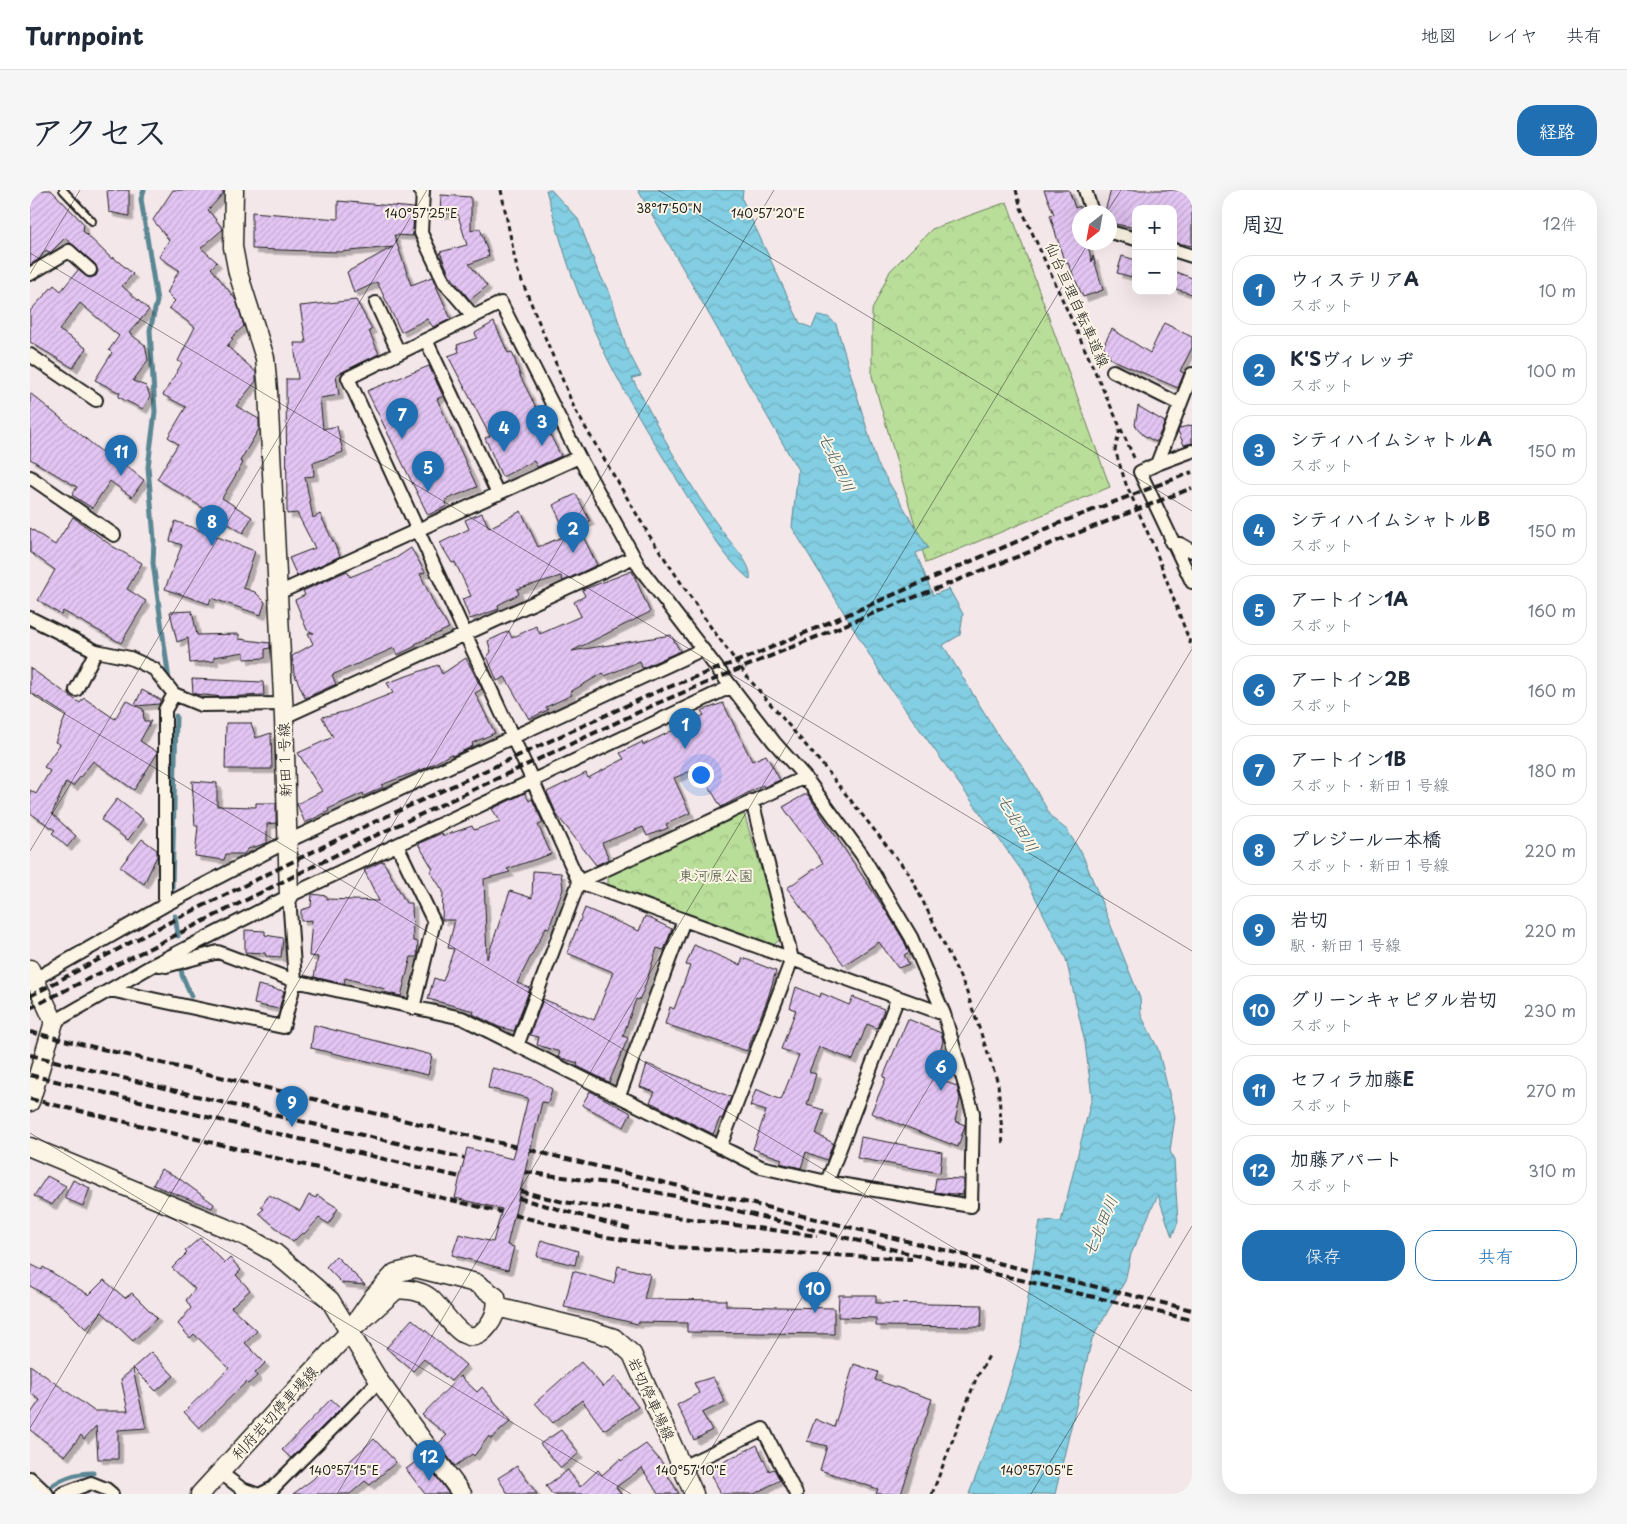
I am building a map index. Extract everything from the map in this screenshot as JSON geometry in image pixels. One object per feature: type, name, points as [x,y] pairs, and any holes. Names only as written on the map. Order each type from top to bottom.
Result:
[{"type":"street","name":"新田１号線","points":[[110,990],[283,1028],[295,981],[289,896],[283,710],[276,594],[268,390],[265,358],[238,272],[233,247],[234,190]]},
{"type":"street","points":[[420,190],[423,190],[421,232],[444,282],[474,317]]},
{"type":"street","points":[[1085,190],[1090,205]]},
{"type":"street","points":[[1117,234],[1132,238]]},
{"type":"street","points":[[30,274],[69,251],[90,270]]},
{"type":"street","points":[[1177,251],[1192,256]]},
{"type":"street","points":[[376,303],[399,353]]},
{"type":"street","points":[[154,964],[166,966],[218,952],[295,981],[462,1018],[761,1167],[827,1182],[971,1206],[973,1113],[944,1014],[911,938],[862,855],[805,777],[774,742],[701,650],[634,557],[579,457],[501,303],[348,378],[579,882],[944,1014]]},
{"type":"street","points":[[426,340],[498,494]]},
{"type":"street","points":[[30,355],[96,400]]},
{"type":"street","points":[[1113,370],[1179,404]]},
{"type":"street","points":[[1156,464],[1192,374]]},
{"type":"street","points":[[1192,452],[1156,464],[1140,472],[1171,542],[1192,582]]},
{"type":"street","points":[[276,594],[579,457]]},
{"type":"street","points":[[30,477],[114,535]]},
{"type":"street","points":[[1171,542],[1180,544],[1192,551]]},
{"type":"street","points":[[30,618],[96,651],[130,658],[154,669],[174,694],[201,705],[283,710],[465,633],[634,557]]},
{"type":"street","points":[[30,1102],[54,1022],[32,974],[288,841],[701,650]]},
{"type":"street","points":[[76,690],[96,651]]},
{"type":"street","points":[[54,1022],[154,964],[289,896],[730,687]]},
{"type":"street","points":[[165,905],[165,710],[174,694]]},
{"type":"street","points":[[516,1046],[579,882],[805,777]]},
{"type":"street","points":[[720,1147],[792,959],[752,801]]},
{"type":"street","points":[[397,845],[434,922],[413,1008]]},
{"type":"street","points":[[618,1096],[684,920]]},
{"type":"street","points":[[827,1182],[898,997]]},
{"type":"street","points":[[30,1147],[245,1236],[275,1253],[303,1274],[330,1300],[379,1381],[462,1494]]},
{"type":"street","name":"利府岩切停車場線","points":[[200,1494],[349,1332],[397,1289],[418,1291],[430,1298],[458,1330],[473,1336],[482,1333],[492,1321],[498,1307],[496,1297],[476,1283],[416,1268],[395,1273],[374,1296],[349,1332]]},
{"type":"street","name":"岩切停車場線","points":[[498,1307],[590,1330],[614,1338],[632,1354],[694,1494]]},
{"type":"street","points":[[262,1494],[275,1491],[379,1381]]},
{"type":"street","points":[[682,1467],[763,1429],[796,1494]]},
{"type":"street","points":[[221,1473],[242,1489],[256,1494]]},
{"type":"street","points":[[30,1478],[44,1490]]},
{"type":"street","points":[[62,1494],[91,1483],[106,1488],[112,1494]]},
{"type":"lane","points":[[63,190],[92,221]]},
{"type":"path","points":[[501,190],[517,269],[575,410],[644,526],[710,626],[749,678],[910,875],[965,987],[995,1074],[998,1083],[1003,1146]]},
{"type":"path","name":"仙台亘理自転車道線","points":[[1016,190],[1020,208],[1140,472]]},
{"type":"path","points":[[1120,429],[1115,450],[1126,484],[1155,549],[1192,648]]},
{"type":"path","points":[[932,1494],[976,1379],[990,1354]]},
{"type":"green space","points":[[1007,202],[1110,487],[926,563],[872,376],[872,310],[890,271],[932,229]]},
{"type":"green space","name":"東河原公園","points":[[744,814],[782,937],[774,945],[608,884],[608,876]]},
{"type":"water","points":[[546,190],[551,190],[578,219],[597,269],[610,294],[627,349],[641,376],[632,378],[687,478],[725,535],[746,562],[749,568],[750,580],[730,559],[704,524],[652,439],[612,367],[578,292]]},
{"type":"water","name":"七北田川","points":[[638,190],[743,190],[742,199],[800,323],[812,328],[817,316],[828,317],[836,324],[877,463],[928,548],[916,553],[933,595],[949,589],[963,614],[960,635],[943,645],[1001,740],[1022,765],[1052,818],[1067,830],[1083,856],[1140,998],[1141,1015],[1158,1049],[1175,1117],[1170,1151],[1174,1160],[1178,1222],[1172,1237],[1158,1195],[1131,1254],[1125,1281],[1092,1339],[1055,1494],[969,1494],[1001,1410],[1021,1343],[1040,1221],[1061,1222],[1092,1097],[1085,1043],[1066,959],[1022,871],[887,684],[792,527],[798,470]]},
{"type":"building","points":[[30,190],[51,190],[84,224],[83,231],[112,259],[113,257],[133,274],[122,286],[149,310],[129,333],[145,345],[148,360],[133,381],[146,386],[150,396],[143,409],[118,397],[120,393],[95,380],[112,353],[109,350],[119,336],[80,303],[59,330],[86,348],[73,368],[30,342],[30,311],[54,285],[61,291],[78,270],[89,278],[96,276],[98,271],[95,264],[65,238],[50,253],[46,250],[39,259],[30,265]]},
{"type":"building","points":[[107,190],[129,190],[129,216],[109,212]]},
{"type":"building","points":[[173,190],[223,190],[223,194],[208,210],[223,229],[201,248],[217,262],[211,268],[236,300],[244,326],[231,338],[233,339],[227,346],[256,372],[256,381],[236,406],[259,419],[259,429],[240,461],[243,463],[222,498],[252,517],[243,533],[157,479],[178,444],[168,437],[186,407],[163,395],[182,363],[178,361],[195,327],[169,308],[175,301],[167,293],[179,270],[159,257],[169,240],[153,220]]},
{"type":"building","points":[[1044,190],[1069,190],[1074,205],[1072,205],[1072,250],[1089,250],[1092,262],[1093,256],[1103,290],[1083,297],[1068,263],[1065,264],[1050,215],[1054,214]]},
{"type":"building","points":[[1111,190],[1192,190],[1192,246],[1177,243],[1177,205],[1132,205],[1132,227],[1117,224],[1117,205],[1107,205]]},
{"type":"building","points":[[441,195],[471,197],[471,231],[480,228],[489,256],[469,264],[487,286],[470,300],[449,274],[440,252],[467,245],[457,212],[440,214]]},
{"type":"building","points":[[338,201],[414,208],[413,229],[411,231],[413,236],[394,235],[411,285],[432,277],[451,319],[433,327],[427,319],[401,332],[377,282],[354,293],[347,272],[393,247],[339,252],[252,249],[252,212],[338,219]]},
{"type":"building","points":[[1122,256],[1132,259],[1132,277],[1117,273]]},
{"type":"building","points":[[1177,272],[1192,278],[1192,294],[1177,289]]},
{"type":"building","points":[[356,300],[372,329],[369,331],[379,354],[336,375],[339,395],[320,398],[323,429],[337,426],[343,452],[313,463],[314,476],[305,477],[313,518],[320,514],[340,556],[297,576],[289,558],[315,548],[297,513],[287,514],[286,379],[298,379],[294,343],[306,343],[300,306]]},
{"type":"building","points":[[494,322],[508,353],[512,352],[521,378],[561,456],[537,467],[534,461],[502,477],[485,438],[490,436],[448,356],[459,352],[457,345],[477,338],[475,333]]},
{"type":"building","points":[[1164,323],[1192,337],[1192,348],[1180,371],[1184,373],[1178,388],[1111,359],[1103,346],[1112,329],[1150,353]]},
{"type":"building","points":[[429,366],[443,396],[437,399],[477,487],[445,500],[447,506],[428,515],[367,391]]},
{"type":"building","points":[[30,393],[108,457],[111,454],[144,480],[132,497],[110,481],[92,508],[72,495],[77,487],[30,459]]},
{"type":"building","points":[[1138,406],[1165,422],[1156,442],[1143,435],[1135,425]]},
{"type":"building","points":[[1192,425],[1192,443],[1184,445],[1178,431],[1180,428]]},
{"type":"building","points":[[576,494],[590,521],[578,526],[597,565],[563,581],[561,576],[517,589],[519,594],[498,605],[499,609],[470,619],[462,599],[471,596],[455,562],[452,563],[440,543],[469,529],[465,520],[482,513],[489,528],[521,511],[538,547],[567,535],[553,505]]},
{"type":"building","points":[[73,517],[112,546],[142,563],[127,589],[146,601],[121,643],[63,611],[61,615],[38,600],[55,570],[30,552],[30,528],[55,545]]},
{"type":"building","points":[[175,521],[255,551],[243,588],[255,592],[265,602],[261,615],[211,598],[209,604],[165,589],[182,545],[170,541]]},
{"type":"building","points":[[411,548],[425,572],[420,574],[435,606],[449,628],[397,655],[394,648],[332,675],[336,684],[305,698],[294,673],[292,656],[313,644],[308,633],[314,633],[307,630],[295,600],[305,595],[303,591],[347,571],[350,577],[396,558]]},
{"type":"building","points":[[632,571],[650,612],[572,651],[671,635],[680,651],[642,668],[640,661],[605,676],[603,673],[570,692],[572,695],[546,707],[548,710],[529,719],[505,677],[497,681],[487,657],[491,652],[488,641],[509,631],[512,638],[536,626],[540,634],[581,616],[574,602],[585,596],[582,590]]},
{"type":"building","points":[[192,611],[197,635],[239,634],[239,639],[270,643],[270,648],[265,649],[265,658],[244,659],[244,652],[214,657],[214,661],[190,663],[188,638],[177,642],[170,612]]},
{"type":"building","points":[[466,658],[482,689],[475,693],[495,733],[472,743],[473,746],[452,756],[451,754],[426,768],[381,785],[383,787],[364,796],[363,793],[328,809],[329,811],[305,823],[297,804],[322,791],[298,753],[333,737],[322,717],[347,711],[393,693],[387,683],[438,665],[442,674]]},
{"type":"building","points":[[30,668],[80,703],[84,698],[115,719],[126,700],[135,705],[142,690],[161,700],[159,704],[136,706],[143,709],[144,721],[151,721],[140,741],[157,752],[157,754],[134,790],[93,761],[73,786],[66,782],[52,814],[76,836],[67,847],[52,833],[55,830],[30,813],[30,790],[36,794],[50,771],[44,767],[60,744],[55,742],[66,715],[30,692]]},
{"type":"building","points":[[192,679],[263,682],[264,695],[222,697],[196,694],[193,693]]},
{"type":"building","points":[[723,703],[752,761],[766,755],[780,780],[764,787],[763,785],[721,807],[698,768],[674,778],[690,813],[666,824],[668,828],[647,836],[643,827],[602,843],[609,859],[596,865],[557,815],[547,792],[586,773],[588,778],[624,759],[620,753],[642,742],[643,745],[704,715],[701,711]]},
{"type":"building","points":[[226,723],[251,723],[256,738],[271,733],[272,769],[225,769]]},
{"type":"building","points":[[192,781],[217,783],[217,806],[256,807],[256,803],[276,803],[276,823],[267,824],[267,843],[248,849],[244,854],[226,854],[224,860],[195,856],[198,826],[195,826]]},
{"type":"building","points":[[525,793],[529,801],[532,799],[543,823],[538,825],[551,854],[507,869],[510,872],[484,879],[487,959],[510,891],[532,898],[533,871],[561,873],[563,889],[549,928],[546,927],[517,983],[530,988],[514,1031],[499,1027],[473,1014],[474,1011],[428,999],[434,978],[443,981],[454,949],[448,948],[455,920],[442,920],[443,891],[430,871],[433,869],[418,844],[442,833],[443,836],[472,826],[474,830],[500,821],[492,809]]},
{"type":"building","points":[[804,795],[808,795],[886,911],[909,952],[904,955],[909,964],[898,968],[879,942],[844,965],[787,888],[823,863],[783,807]]},
{"type":"building","points":[[117,799],[143,819],[128,840],[101,820]]},
{"type":"building","points":[[142,839],[157,850],[157,856],[144,884],[120,867]]},
{"type":"building","points":[[383,861],[406,903],[412,903],[413,941],[418,942],[417,957],[411,957],[401,996],[384,992],[385,989],[345,978],[344,984],[314,977],[318,957],[309,956],[312,920],[301,921],[301,910],[311,907],[312,894],[327,896],[327,899],[379,901],[364,870]]},
{"type":"building","points":[[585,908],[639,931],[645,916],[672,929],[664,950],[657,948],[644,989],[639,1000],[636,999],[623,1036],[628,1038],[609,1082],[577,1066],[578,1063],[558,1057],[560,1052],[537,1045],[539,1037],[530,1035],[543,999],[594,1020],[613,972],[567,953]]},
{"type":"building","points":[[245,930],[265,931],[265,935],[283,938],[281,957],[266,956],[265,953],[245,952]]},
{"type":"building","points":[[694,945],[740,965],[743,958],[776,971],[768,998],[747,1051],[665,1024],[670,1007],[674,1009],[690,966],[686,965]]},
{"type":"building","points":[[258,985],[284,991],[279,1009],[254,1004]]},
{"type":"building","points":[[796,987],[820,997],[821,993],[849,1005],[853,997],[884,1009],[877,1028],[867,1024],[853,1060],[819,1047],[809,1072],[816,1074],[807,1105],[824,1110],[816,1134],[833,1143],[827,1160],[806,1152],[801,1168],[780,1163],[782,1159],[753,1149],[766,1111],[750,1106],[756,1089],[781,1100],[799,1055],[781,1049],[796,1010],[790,1008]]},
{"type":"building","points":[[908,1019],[941,1033],[943,1041],[932,1077],[957,1086],[960,1099],[955,1121],[965,1125],[958,1147],[871,1113],[886,1078],[883,1077]]},
{"type":"building","points":[[314,1025],[432,1055],[428,1075],[311,1048]]},
{"type":"building","points":[[647,1064],[731,1097],[722,1119],[720,1118],[713,1134],[650,1102],[655,1092],[640,1087]]},
{"type":"building","points":[[492,1068],[534,1078],[552,1089],[548,1103],[542,1102],[507,1245],[514,1247],[508,1270],[452,1255],[459,1234],[493,1242],[502,1209],[455,1198],[467,1148],[513,1159],[528,1098],[488,1088]]},
{"type":"building","points":[[590,1091],[631,1113],[624,1127],[582,1105]]},
{"type":"building","points":[[861,1137],[942,1152],[940,1173],[857,1158]]},
{"type":"building","points":[[161,1169],[177,1177],[214,1204],[212,1208],[153,1185]]},
{"type":"building","points":[[47,1176],[66,1186],[52,1205],[34,1196]]},
{"type":"building","points":[[936,1178],[963,1179],[963,1195],[934,1192]]},
{"type":"building","points":[[73,1180],[90,1188],[83,1206],[64,1198]]},
{"type":"building","points":[[269,1195],[300,1211],[309,1195],[316,1198],[317,1195],[338,1208],[329,1224],[319,1218],[304,1234],[302,1233],[293,1242],[259,1213],[264,1209],[261,1207]]},
{"type":"building","points":[[200,1238],[225,1263],[230,1258],[241,1270],[236,1275],[250,1290],[231,1307],[257,1331],[245,1343],[265,1363],[255,1373],[257,1376],[248,1384],[246,1382],[199,1428],[184,1412],[229,1368],[194,1334],[190,1338],[178,1324],[191,1308],[186,1300],[195,1289],[172,1268],[187,1253],[185,1251]]},
{"type":"building","points":[[541,1240],[578,1251],[575,1265],[537,1256]]},
{"type":"building","points":[[336,1256],[365,1285],[342,1283],[326,1267]]},
{"type":"building","points":[[30,1264],[42,1270],[43,1267],[89,1295],[104,1280],[125,1298],[132,1293],[157,1318],[133,1341],[102,1312],[86,1329],[61,1304],[30,1286]]},
{"type":"building","points":[[618,1266],[650,1274],[644,1299],[726,1300],[726,1306],[834,1308],[834,1334],[687,1332],[687,1323],[639,1322],[638,1324],[564,1307],[573,1271],[614,1283]]},
{"type":"building","points":[[839,1295],[876,1295],[876,1303],[982,1305],[981,1327],[876,1326],[876,1318],[838,1317]]},
{"type":"building","points":[[412,1319],[466,1365],[451,1381],[424,1359],[413,1371],[386,1348]]},
{"type":"building","points":[[151,1352],[174,1376],[156,1391],[133,1368]]},
{"type":"building","points":[[581,1362],[603,1387],[615,1377],[638,1407],[604,1430],[582,1400],[553,1423],[535,1403]]},
{"type":"building","points":[[854,1364],[878,1372],[875,1380],[932,1399],[901,1494],[876,1494],[878,1489],[820,1470],[827,1446],[807,1441],[815,1419],[834,1427]]},
{"type":"building","points":[[30,1365],[94,1411],[128,1411],[121,1379],[133,1369],[146,1428],[118,1430],[118,1459],[98,1459],[96,1426],[84,1439],[81,1435],[65,1456],[30,1430],[30,1415],[40,1400],[30,1393]]},
{"type":"building","points":[[460,1376],[477,1392],[482,1387],[511,1421],[491,1439],[489,1436],[474,1456],[472,1454],[455,1466],[438,1444],[447,1435],[422,1415]]},
{"type":"building","points":[[713,1377],[725,1402],[702,1413],[712,1430],[694,1440],[677,1405],[699,1393],[694,1383]]},
{"type":"building","points":[[331,1399],[341,1408],[291,1458],[282,1450]]},
{"type":"building","points":[[561,1430],[579,1453],[561,1468],[540,1444]]},
{"type":"building","points":[[374,1439],[396,1462],[370,1485],[365,1481],[350,1494],[293,1494],[312,1480],[331,1461],[340,1470]]},
{"type":"building","points":[[646,1444],[664,1465],[662,1466],[679,1494],[658,1494],[642,1468],[616,1487],[621,1494],[552,1494],[546,1486],[568,1470],[580,1487],[598,1470],[602,1475],[620,1459],[621,1461]]},
{"type":"building","points":[[757,1445],[769,1471],[774,1469],[780,1480],[754,1494],[721,1494],[709,1469]]},
{"type":"building","points":[[422,1457],[449,1494],[425,1494],[406,1469]]},
{"type":"building","points":[[517,1466],[537,1494],[508,1494],[498,1478]]},
{"type":"waterway","points":[[144,190],[141,199],[157,301],[150,330],[155,412],[148,467],[154,539],[153,563],[169,680]]},
{"type":"waterway","points":[[172,890],[176,716]]},
{"type":"waterway","points":[[175,916],[178,936]]},
{"type":"waterway","points":[[181,967],[182,975],[191,996]]},
{"type":"waterway","points":[[46,1491],[56,1483],[68,1478],[80,1474],[93,1473]]},
{"type":"railway","points":[[30,996],[156,929],[357,830],[656,692],[756,654],[1062,522],[1192,472]]},
{"type":"railway","points":[[30,1008],[364,841],[658,703],[864,617],[1192,488]]},
{"type":"railway","points":[[30,1032],[517,1147]]},
{"type":"railway","points":[[30,1055],[282,1117],[464,1158]]},
{"type":"railway","points":[[30,1075],[460,1177]]},
{"type":"railway","points":[[30,1099],[501,1212]]},
{"type":"railway","points":[[530,1150],[1192,1310]]},
{"type":"railway","points":[[525,1172],[615,1184],[685,1198],[944,1262],[1192,1320]]},
{"type":"railway","points":[[520,1191],[563,1202],[817,1236]]},
{"type":"railway","points":[[518,1198],[630,1229]]},
{"type":"railway","points":[[514,1215],[600,1236],[672,1247],[912,1259]]},
{"type":"place","name":"アートイン1B","points":[[402,439]]},
{"type":"place","name":"シティハイムシャトルA","points":[[542,446]]},
{"type":"place","name":"シティハイムシャトルB","points":[[504,452]]},
{"type":"place","name":"セフィラ加藤E","points":[[121,476]]},
{"type":"place","name":"アートイン1A","points":[[428,492]]},
{"type":"place","name":"プレジール一本橋","points":[[212,546]]},
{"type":"place","name":"K'Sヴィレッヂ","points":[[573,553]]},
{"type":"place","name":"ウィステリアA","points":[[685,749]]},
{"type":"place","name":"アートイン2B","points":[[941,1091]]},
{"type":"place","name":"岩切","points":[[292,1127]]},
{"type":"place","name":"グリーンキャピタル岩切","points":[[815,1313]]},
{"type":"place","name":"加藤アパート","points":[[429,1481]]}]
